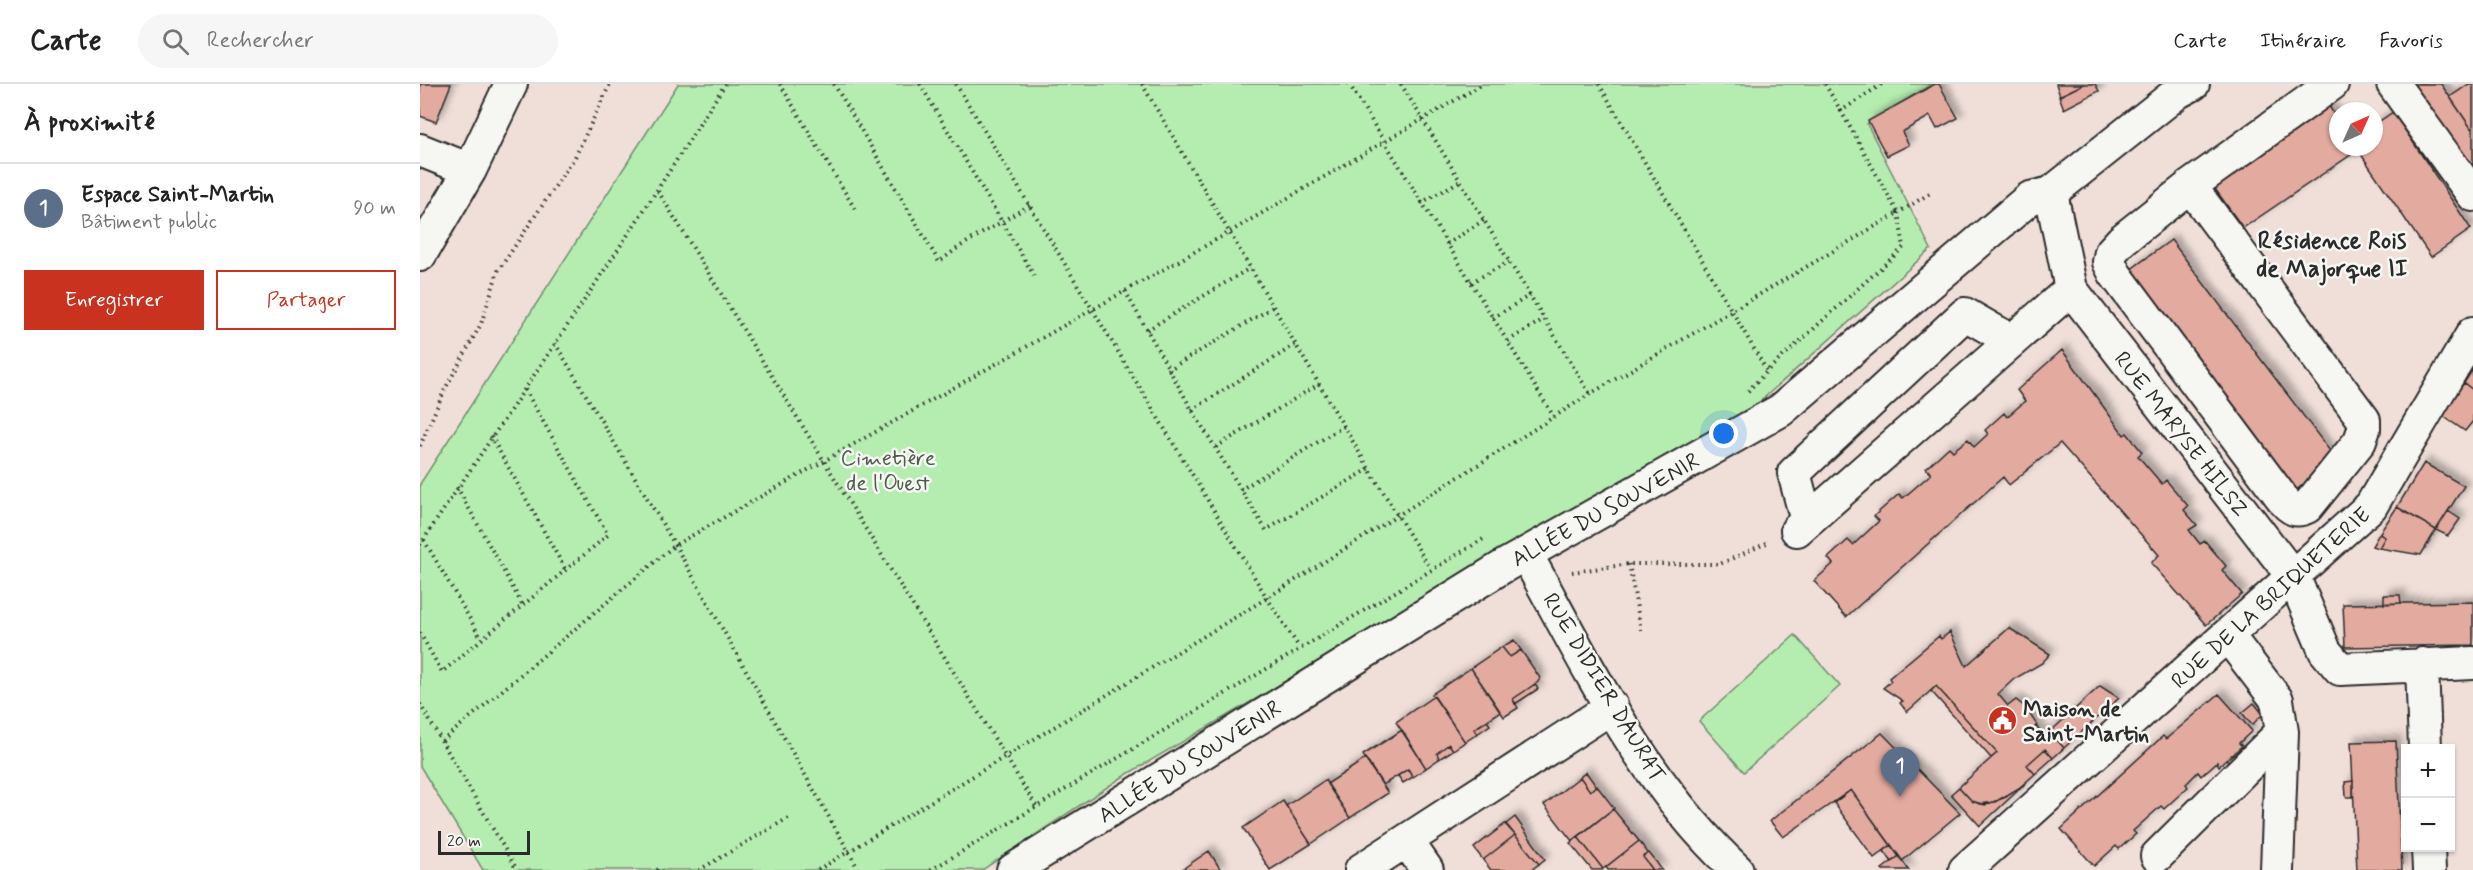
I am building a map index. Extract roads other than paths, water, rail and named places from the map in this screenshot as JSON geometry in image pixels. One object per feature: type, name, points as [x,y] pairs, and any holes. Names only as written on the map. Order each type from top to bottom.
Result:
[{"type":"street","points":[[420,255],[470,170],[511,84]]},
{"type":"street","name":"ALLÉE DU SOUVENIR","points":[[1013,870],[1532,565],[1781,410],[2030,198],[2051,193],[2115,141],[2193,84]]},
{"type":"street","points":[[2190,186],[2364,420],[2360,441],[2307,507],[2300,511],[2290,508],[2285,502],[2115,274],[2109,262],[2110,252],[2122,240],[2190,186],[2332,84]]},
{"type":"street","points":[[2393,84],[2473,195]]},
{"type":"street","points":[[420,150],[470,170]]},
{"type":"street","name":"RUE MARYSE HILSZ","points":[[2051,193],[2071,289],[2294,578],[2325,651],[2340,669],[2422,664]]},
{"type":"street","points":[[2012,341],[1965,314],[1794,473],[1802,526],[2012,341],[2071,289]]},
{"type":"street","name":"RUE DE LA BRIQUETERIE","points":[[1965,870],[2294,578],[2371,506],[2473,333]]},
{"type":"street","name":"RUE DIDIER DAURAT","points":[[1532,565],[1612,707],[1650,769],[1701,837],[1737,870]]},
{"type":"street","points":[[2228,636],[2277,700],[2282,732],[2277,870]]},
{"type":"street","points":[[2425,744],[2422,664],[2473,663]]},
{"type":"street","points":[[1361,870],[1612,707]]},
{"type":"street","points":[[2157,856],[2282,732]]},
{"type":"street","points":[[1407,841],[1427,870]]},
{"type":"street","points":[[2428,852],[2429,870]]},
{"type":"place","name":"Maison de Saint-Martin","points":[[2002,721]]},
{"type":"place","name":"Espace Saint-Martin","points":[[1900,797]]},
{"type":"district","name":"Résidence Rois de Majorque II","points":[[2332,254]]},
{"type":"park label","name":"Cimetière de l'Ouest","points":[[888,470]]}]
